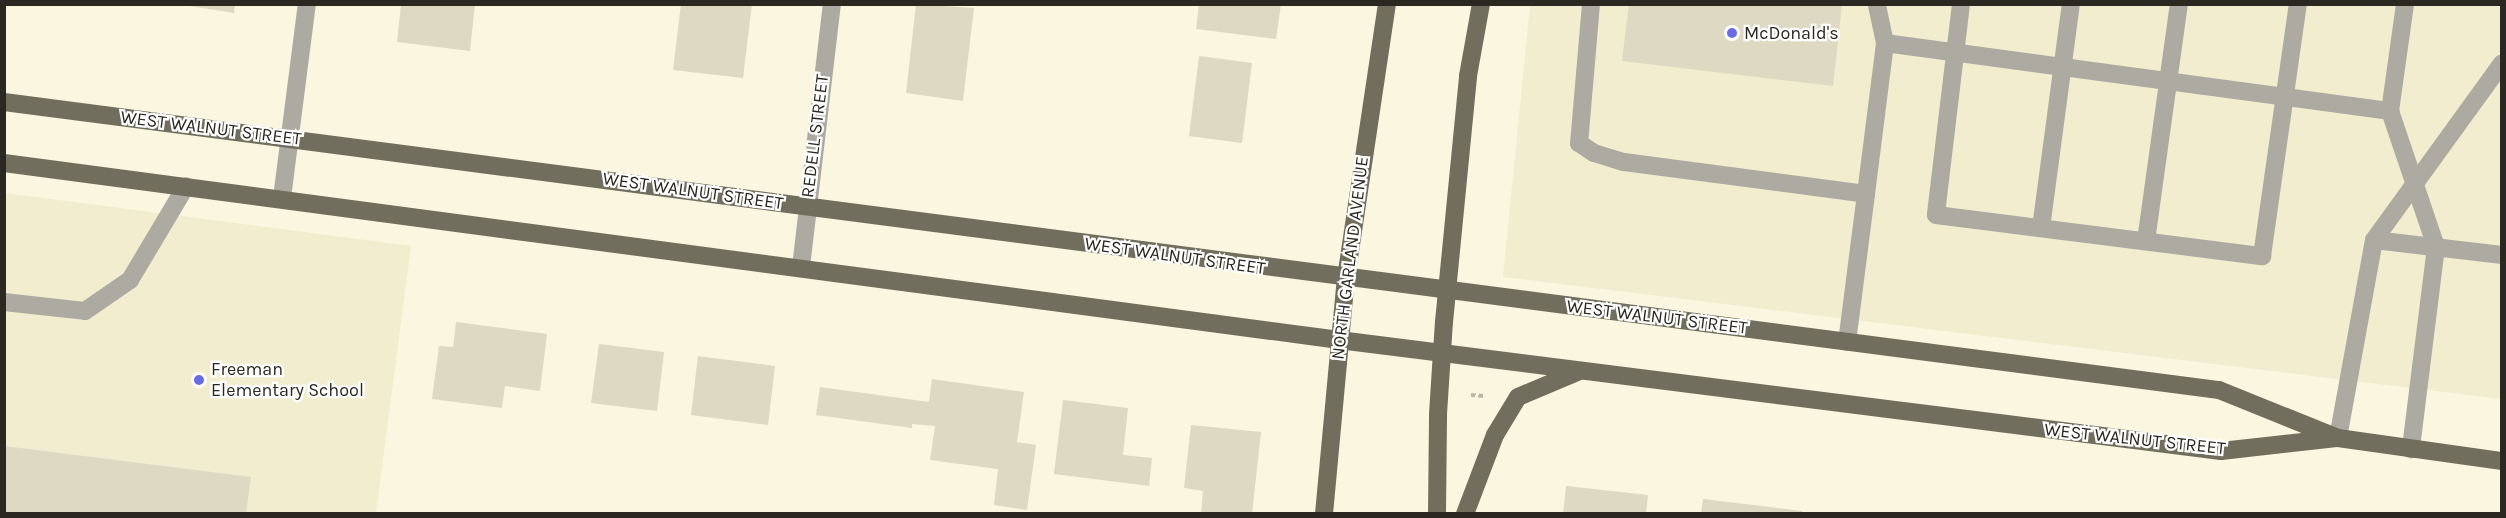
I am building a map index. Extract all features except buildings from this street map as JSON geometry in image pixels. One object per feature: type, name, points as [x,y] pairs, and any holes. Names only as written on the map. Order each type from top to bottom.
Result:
[{"type":"main road","name":"NORTH GARLAND AVENUE","points":[[1324,513],[1346,278],[1388,4]]},
{"type":"main road","points":[[1437,513],[1442,352],[1468,76],[1481,4]]},
{"type":"main road","name":"WEST WALNUT STREET","points":[[4,102],[2219,390],[2337,438],[2502,461]]},
{"type":"main road","name":"WEST WALNUT STREET","points":[[4,163],[282,198],[1339,340],[2221,451],[2337,438]]},
{"type":"main road","points":[[1465,513],[1495,435],[1518,397],[1583,370]]},
{"type":"street","points":[[282,198],[307,4]]},
{"type":"street","name":"REDELL STREET","points":[[801,267],[806,206],[832,4]]},
{"type":"street","points":[[1591,4],[1579,143],[1594,153],[1624,162],[1866,194]]},
{"type":"street","points":[[1847,342],[1885,44],[1877,4]]},
{"type":"street","points":[[1961,4],[1936,215],[2262,256],[2298,4]]},
{"type":"street","points":[[2041,228],[2071,4]]},
{"type":"street","points":[[2146,241],[2179,4]]},
{"type":"street","points":[[2405,4],[2390,111],[2436,247],[2411,449]]},
{"type":"street","points":[[1885,44],[2285,95],[2390,111]]},
{"type":"street","points":[[2337,438],[2374,240],[2502,63]]},
{"type":"street","points":[[4,302],[85,311],[129,280],[186,186]]},
{"type":"street","points":[[2374,240],[2502,255]]},
{"type":"path","points":[[1471,395],[1488,396]]},
{"type":"shaded area","points":[[1530,5],[2501,5],[2501,399],[1503,277]]},
{"type":"shaded area","name":"Freeman Elementary School","points":[[5,193],[411,246],[376,513],[5,514]]},
{"type":"place","name":"McDonald's","points":[[1732,33]]},
{"type":"place","name":"Freeman Elementary School","points":[[199,380]]}]
